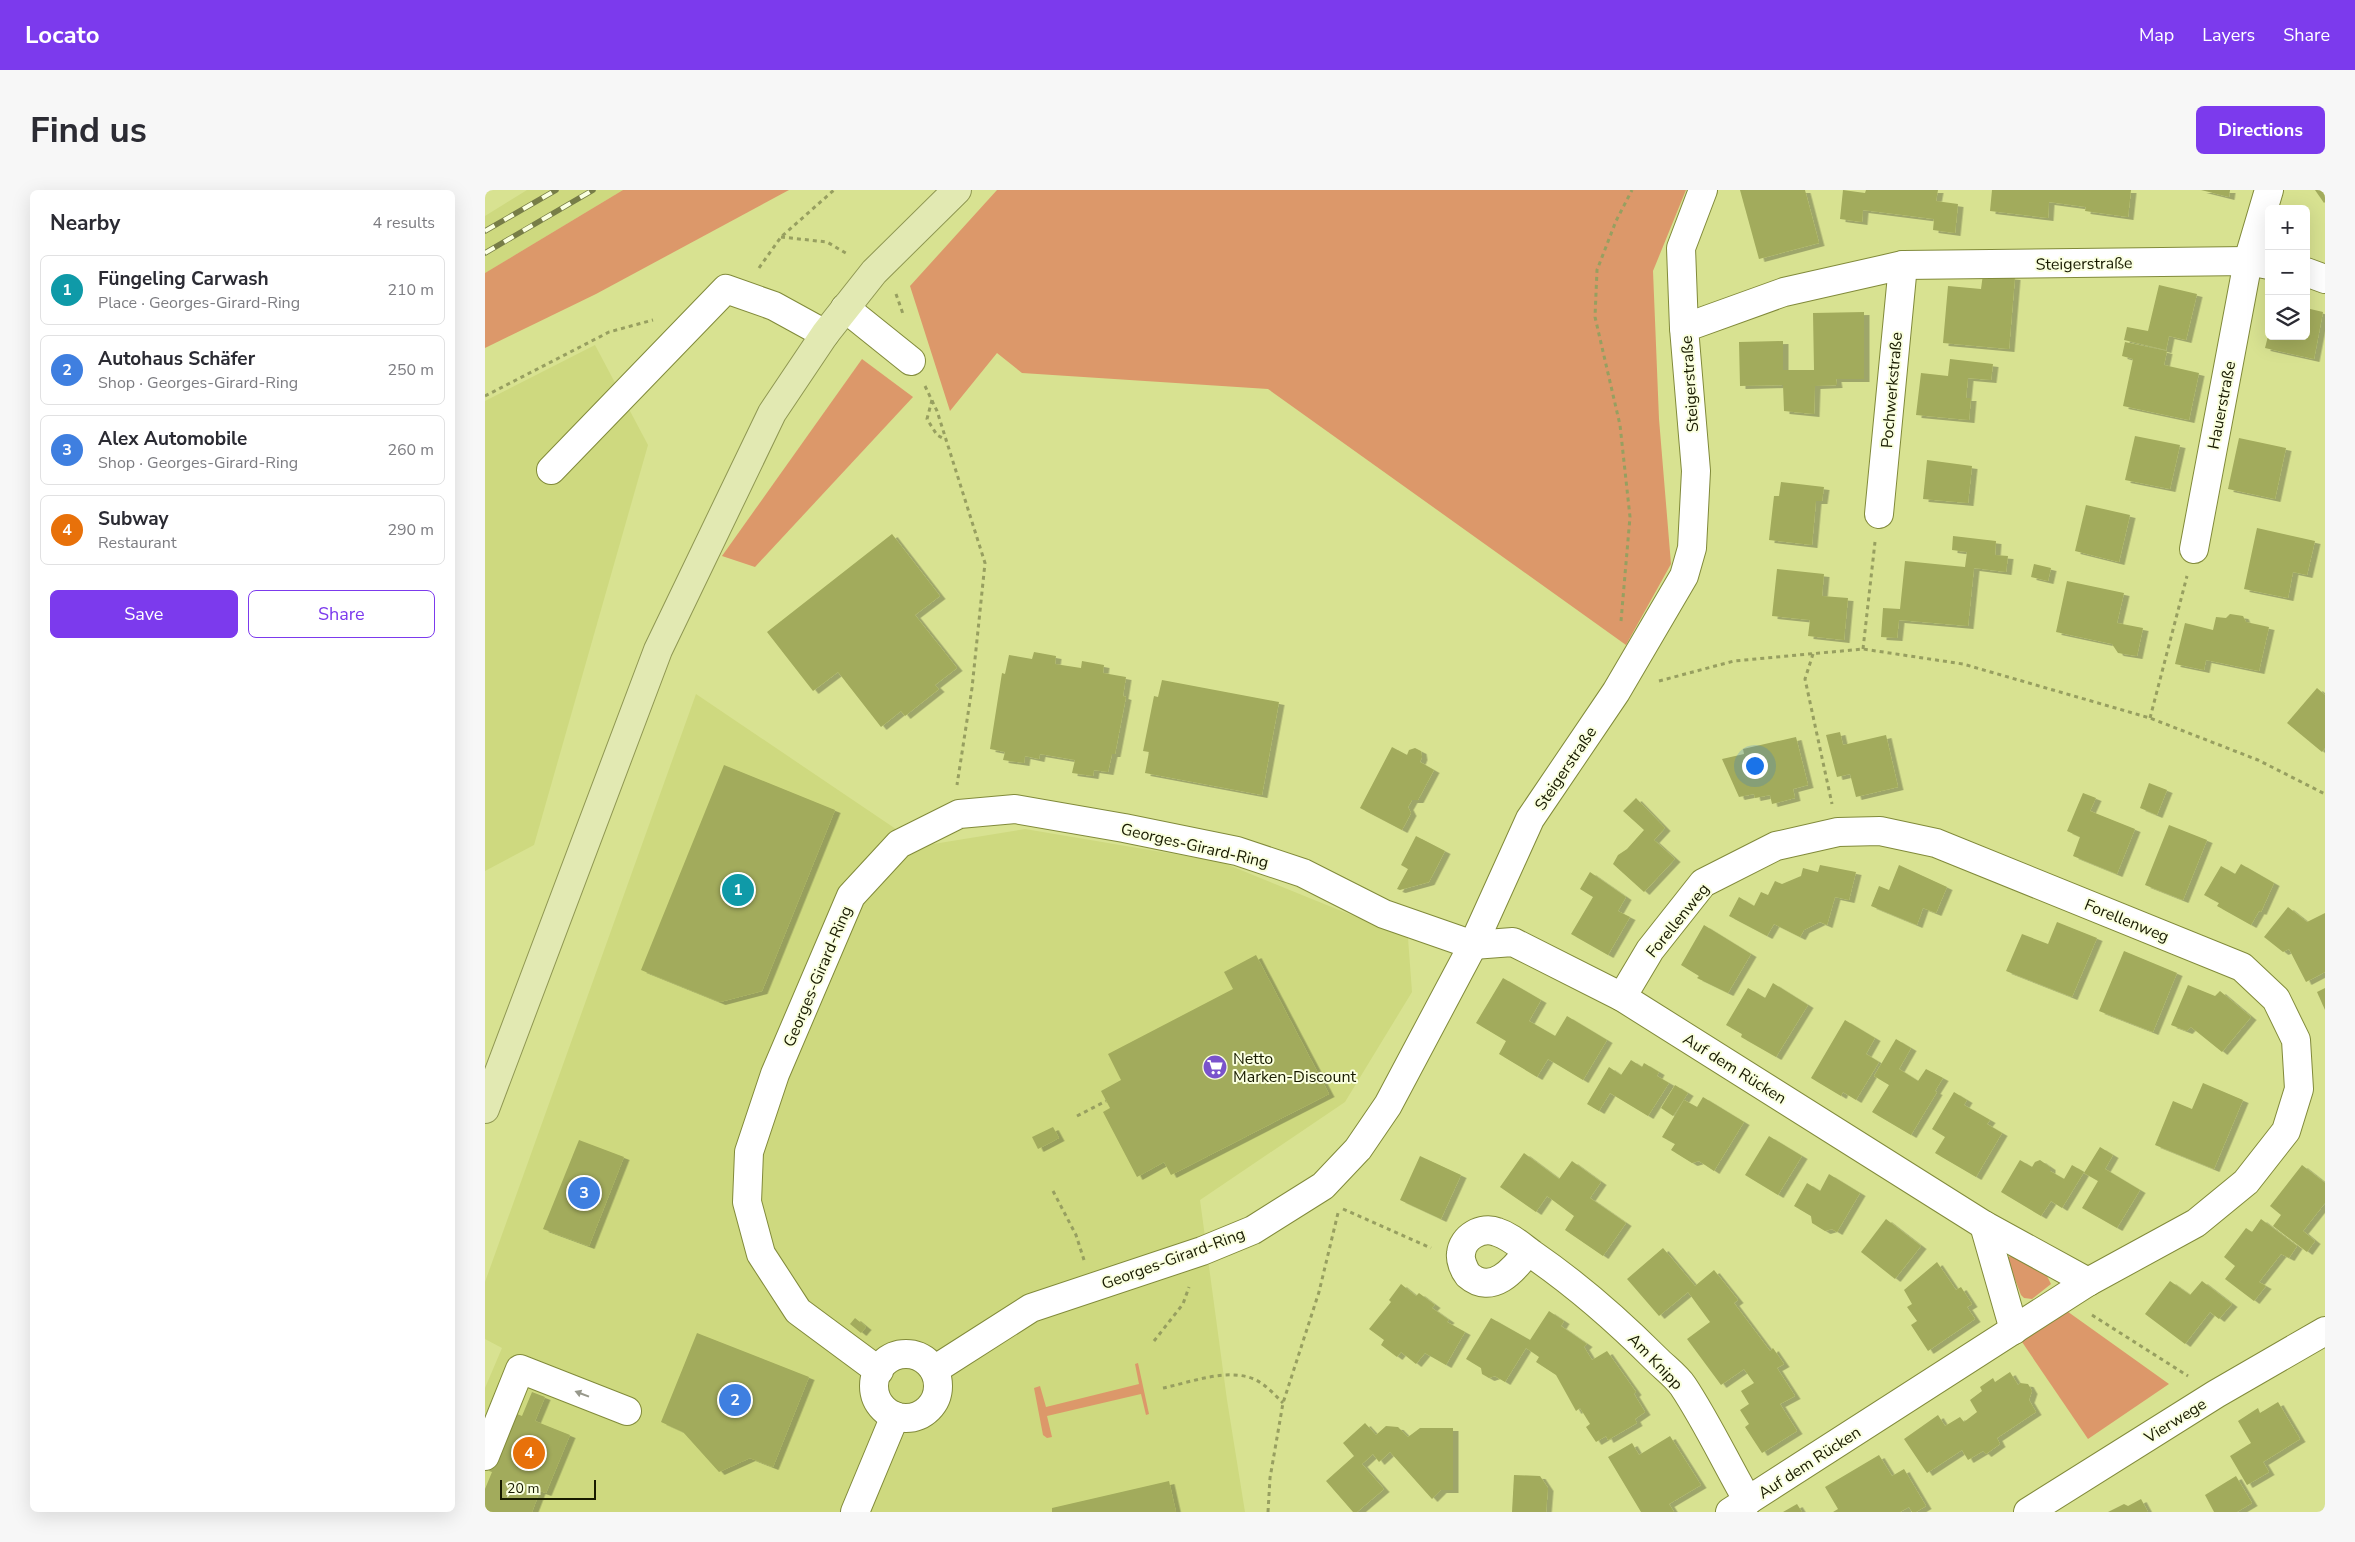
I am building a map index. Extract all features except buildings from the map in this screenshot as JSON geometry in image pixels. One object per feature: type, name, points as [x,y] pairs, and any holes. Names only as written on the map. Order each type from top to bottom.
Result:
[{"type":"main road","points":[[485,1109],[658,650],[772,414],[825,334],[845,308],[875,272],[957,190]]},
{"type":"street","points":[[1684,328],[1681,248],[1703,190]]},
{"type":"street","name":"Hauerstraße","points":[[2194,549],[2258,263],[2269,190]]},
{"type":"street","name":"Steigerstraße","points":[[1473,944],[1530,819],[1616,692],[1685,576],[1692,548],[1696,471],[1684,328],[1784,292],[1903,265],[2258,263]]},
{"type":"street","name":"Pochwerkstraße","points":[[1879,514],[1903,265]]},
{"type":"street","points":[[2310,273],[2325,278]]},
{"type":"street","points":[[551,470],[725,289],[774,306],[825,334]]},
{"type":"street","points":[[845,308],[911,361]]},
{"type":"street","name":"Georges-Girard-Ring","points":[[879,1371],[798,1311],[761,1254],[747,1202],[749,1152],[775,1074],[851,896],[899,844],[959,814],[1015,809],[1124,828],[1237,852],[1303,873],[1384,914],[1473,944],[1388,1105],[1358,1149],[1323,1186],[1253,1230],[1202,1251],[1031,1308],[934,1370]]},
{"type":"street","name":"Forellenweg","points":[[1622,997],[1650,950],[1703,883],[1776,846],[1838,832],[1881,831],[1936,843],[2243,967],[2276,1000],[2296,1040],[2299,1089],[2286,1131],[2246,1182],[2196,1223],[2064,1297]]},
{"type":"street","name":"Auf dem Rücken","points":[[1473,944],[1513,942],[1622,997],[1984,1225],[2088,1282]]},
{"type":"street","points":[[1984,1225],[2014,1330]]},
{"type":"street","name":"Am Knipp","points":[[1461,1254],[1467,1238],[1482,1230],[1496,1231],[1529,1252],[1616,1319],[1682,1385],[1739,1507]]},
{"type":"street","points":[[1461,1254],[1464,1271],[1476,1281],[1492,1283],[1518,1266],[1529,1252]]},
{"type":"street","name":"Auf dem Rücken","points":[[1739,1507],[2064,1297]]},
{"type":"street","name":"Vierwege","points":[[2027,1512],[2216,1394],[2325,1331]]},
{"type":"street","points":[[907,1354],[924,1359],[934,1370],[938,1389],[935,1400],[928,1410],[918,1416],[906,1418],[895,1416],[885,1410],[877,1400],[874,1389],[879,1371],[890,1359],[907,1354]]},
{"type":"street","points":[[485,1456],[520,1370],[627,1411]]},
{"type":"street","points":[[855,1512],[895,1416]]},
{"type":"path","points":[[781,237],[835,190]]},
{"type":"path","points":[[1621,623],[1630,517],[1620,425],[1595,317],[1597,270],[1616,221],[1632,190]]},
{"type":"path","points":[[932,400],[927,419],[937,435],[946,440]]},
{"type":"path","points":[[937,411],[985,563],[972,688],[956,792],[959,814]]},
{"type":"path","points":[[1863,649],[1879,514]]},
{"type":"path","points":[[2150,718],[2194,549]]},
{"type":"path","points":[[1616,692],[1734,661],[1863,649],[1963,664],[2150,718],[2258,760],[2325,794]]},
{"type":"path","points":[[1813,654],[1805,679],[1838,832]]},
{"type":"path","points":[[1077,1116],[1106,1101]]},
{"type":"path","points":[[1053,1191],[1076,1235],[1093,1287]]},
{"type":"path","points":[[1268,1512],[1270,1478],[1283,1403],[1319,1292],[1339,1208],[1440,1252],[1461,1254]]},
{"type":"path","points":[[1155,1341],[1183,1304],[1202,1251]]},
{"type":"path","points":[[1078,1263],[1093,1258]]},
{"type":"path","points":[[2064,1297],[2216,1394]]},
{"type":"path","points":[[1163,1388],[1241,1375],[1258,1381],[1283,1403]]},
{"type":"shaded area","points":[[527,190],[623,190],[485,273],[485,216]]},
{"type":"shaded area","points":[[623,190],[789,190],[596,294],[485,348],[485,273]]},
{"type":"shaded area","points":[[997,190],[1686,190],[1653,271],[1659,419],[1671,564],[1626,645],[1268,389],[1022,373],[997,353],[950,411],[910,286]]},
{"type":"shaded area","points":[[595,345],[648,445],[534,845],[485,871],[485,401]]},
{"type":"shaded area","points":[[862,359],[913,397],[755,567],[722,556]]},
{"type":"shaded area","points":[[696,694],[921,846],[1025,829],[1221,862],[1408,938],[1412,992],[1345,1102],[1200,1200],[1227,1400],[1245,1512],[485,1512],[485,1388],[502,1348],[485,1339],[485,1282]]},
{"type":"shaded area","points":[[2011,1255],[2047,1276],[2051,1284],[2032,1299],[2024,1298],[2021,1295],[2007,1259]]},
{"type":"shaded area","points":[[2064,1309],[2169,1384],[2088,1439],[2020,1339]]},
{"type":"shaded area","points":[[1138,1363],[1149,1414],[1146,1415],[1141,1394],[1047,1416],[1052,1437],[1047,1438],[1043,1435],[1034,1388],[1040,1386],[1046,1407],[1139,1384],[1135,1364]]},
{"type":"railway","points":[[485,231],[556,190]]},
{"type":"railway","points":[[485,253],[593,190]]},
{"type":"place","name":"Füngeling Carwash","points":[[738,890]]},
{"type":"place","name":"Netto Marken-Discount","points":[[1215,1067]]},
{"type":"place","name":"Alex Automobile","points":[[584,1193]]},
{"type":"place","name":"Autohaus Schäfer","points":[[735,1400]]},
{"type":"place","name":"Subway","points":[[529,1453]]}]
